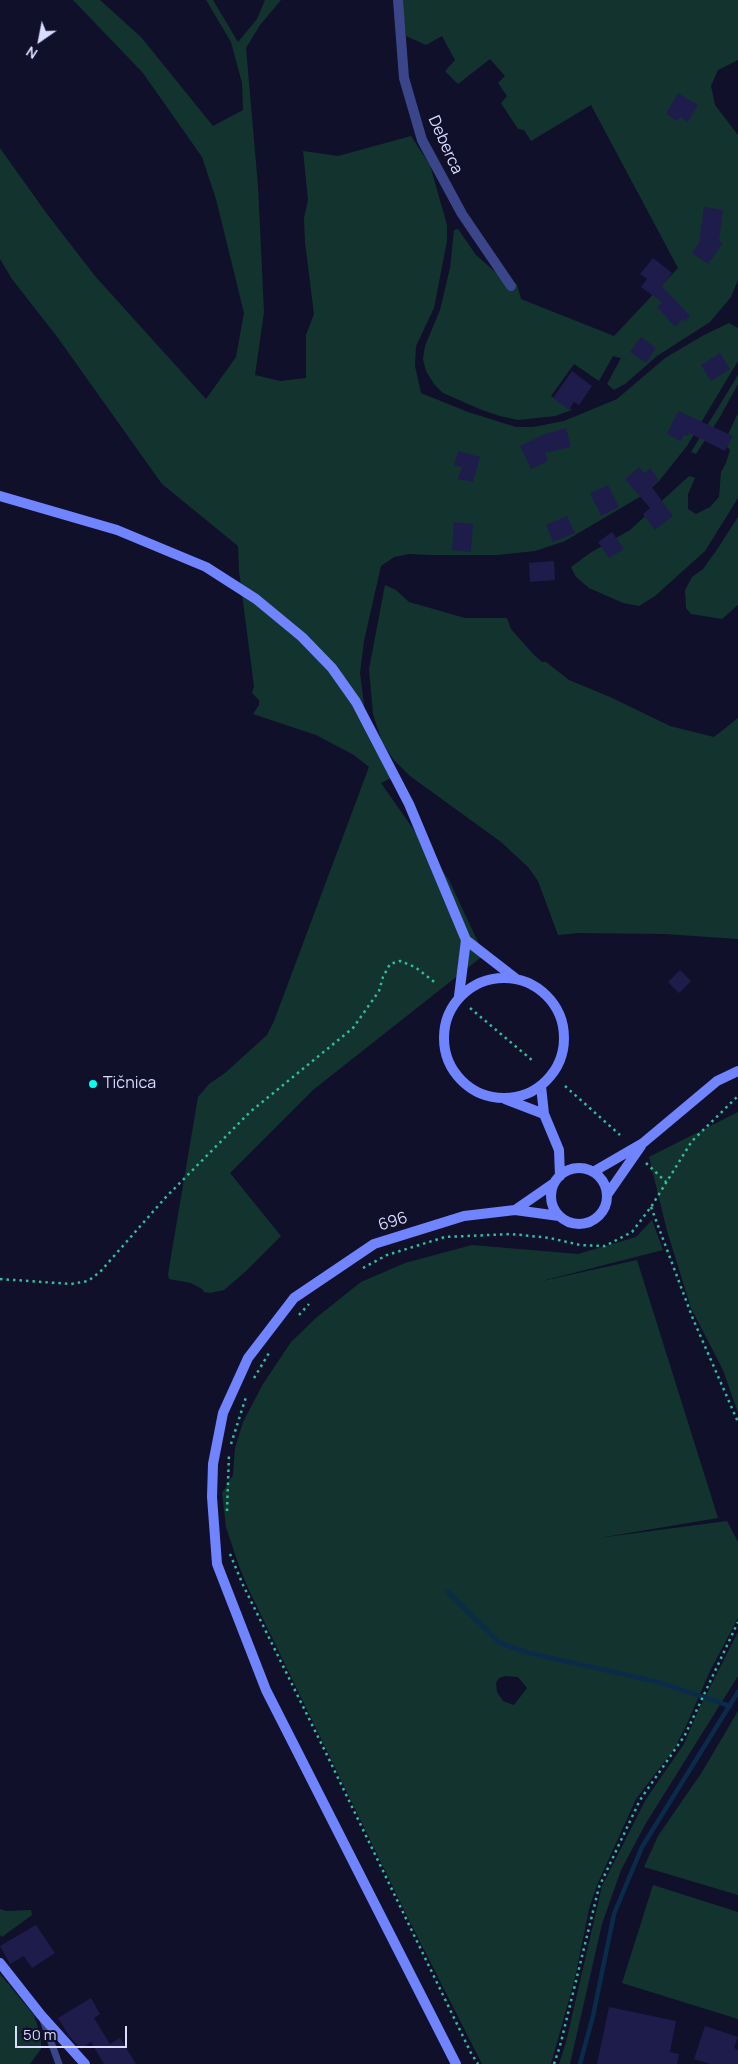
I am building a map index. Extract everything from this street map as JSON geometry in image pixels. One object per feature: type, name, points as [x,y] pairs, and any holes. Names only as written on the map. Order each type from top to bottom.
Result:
[{"type":"main road","points":[[0,496],[116,530],[206,567],[256,599],[302,637],[332,668],[356,702],[409,804],[466,940],[515,978],[533,985],[549,998],[560,1014],[564,1034],[562,1053],[554,1072],[541,1086],[524,1095],[504,1099]]},
{"type":"main road","points":[[459,996],[466,940]]},
{"type":"main road","points":[[515,978],[494,978],[475,984],[459,996],[448,1013],[443,1033],[445,1053],[453,1071],[467,1086],[484,1096],[504,1099],[544,1114]]},
{"type":"main road","name":"696","points":[[593,1172],[643,1143],[717,1081],[738,1071]]},
{"type":"main road","points":[[541,1086],[544,1114],[558,1150],[575,1168],[593,1172],[600,1178],[605,1186],[607,1195]]},
{"type":"main road","name":"696","points":[[456,2064],[266,1690],[217,1564],[212,1498],[214,1464],[223,1413],[248,1358],[294,1298],[374,1244],[464,1216],[515,1210],[559,1216],[566,1221],[585,1224],[601,1214],[606,1205],[607,1195],[643,1143]]},
{"type":"main road","points":[[558,1150],[557,1179],[551,1200],[559,1216]]},
{"type":"main road","name":"696","points":[[515,1210],[575,1168]]},
{"type":"main road","points":[[0,1963],[41,2015],[85,2064]]},
{"type":"street","name":"Deberca","points":[[398,0],[404,78],[422,140],[462,214],[511,286]]},
{"type":"lane","points":[[41,2015],[59,2064]]},
{"type":"path","points":[[0,1278],[72,1284],[88,1281],[100,1272],[165,1198],[250,1112],[353,1028],[379,991],[383,977],[390,964],[400,962],[415,967],[437,984]]},
{"type":"path","points":[[470,1008],[533,1062]]},
{"type":"path","points":[[565,1086],[620,1135]]},
{"type":"path","points":[[357,1271],[387,1255],[445,1237],[511,1234],[550,1238],[580,1245],[605,1246],[632,1232],[651,1208],[692,1141],[738,1096]]},
{"type":"path","points":[[646,1163],[666,1182]]},
{"type":"path","points":[[651,1208],[693,1319],[738,1422]]},
{"type":"path","points":[[298,1316],[311,1302]]},
{"type":"path","points":[[250,1384],[270,1352]]},
{"type":"path","points":[[226,1518],[229,1451],[248,1391]]},
{"type":"path","points":[[229,1546],[230,1555],[243,1585],[478,2064]]},
{"type":"path","points":[[554,2064],[598,1887],[640,1800],[685,1735],[738,1622]]},
{"type":"green space","points":[[73,0],[100,0],[141,37],[213,126],[243,110],[242,83],[231,42],[206,0],[213,0],[238,42],[257,19],[265,0],[281,0],[260,25],[246,48],[258,186],[264,312],[255,375],[280,381],[306,378],[306,335],[314,314],[305,242],[304,218],[308,200],[303,151],[338,156],[411,136],[430,165],[447,225],[447,241],[434,308],[416,346],[415,366],[421,393],[468,412],[516,427],[533,427],[564,421],[617,399],[665,358],[704,335],[729,323],[738,328],[738,361],[687,446],[659,481],[643,495],[565,541],[535,551],[497,555],[409,554],[394,557],[381,566],[364,641],[360,673],[365,712],[399,774],[381,783],[449,880],[484,955],[313,1090],[230,1173],[281,1236],[224,1290],[210,1293],[204,1292],[191,1283],[169,1279],[168,1274],[198,1097],[209,1084],[225,1073],[267,1035],[274,1021],[369,767],[354,755],[316,735],[253,714],[259,705],[259,700],[252,693],[254,686],[239,571],[238,546],[162,484],[58,338],[12,279],[0,259],[0,148],[47,214],[95,276],[206,399],[236,357],[244,313],[216,199],[202,157],[143,73]]},
{"type":"green space","points":[[402,0],[738,0],[738,60],[718,70],[711,86],[715,105],[738,135],[738,280],[731,297],[710,322],[657,356],[625,384],[614,390],[607,384],[621,358],[613,356],[599,381],[574,364],[551,396],[572,410],[555,416],[518,420],[500,416],[443,393],[434,384],[426,371],[423,359],[425,346],[440,310],[450,268],[454,230],[458,229],[476,255],[501,277],[517,284],[521,299],[614,336],[678,268],[591,105],[531,141],[524,130],[518,129],[501,103],[507,96],[498,83],[505,76],[490,59],[458,84],[445,71],[455,60],[442,36],[426,45],[406,36]]},
{"type":"green space","points":[[738,375],[738,384],[720,417],[696,454],[691,452]]},
{"type":"green space","points":[[738,413],[738,498],[705,551],[655,596],[639,606],[623,603],[589,588],[576,577],[571,567],[590,553],[630,530],[689,476],[695,478],[688,494],[688,509],[696,514],[710,507],[719,497],[721,472],[730,450],[724,443]]},
{"type":"green space","points":[[738,517],[738,605],[722,619],[691,614],[686,608],[685,590],[692,577],[703,569]]},
{"type":"green space","points":[[385,585],[396,590],[409,602],[465,618],[507,618],[511,629],[533,654],[569,680],[610,697],[670,726],[714,737],[738,718],[738,939],[665,934],[579,933],[558,935],[538,881],[528,867],[501,842],[410,776],[393,759],[382,742],[373,714],[369,669]]},
{"type":"green space","points":[[738,1112],[738,1413],[723,1370],[691,1308],[667,1231],[649,1157]]},
{"type":"green space","points":[[652,1220],[663,1250],[538,1282],[637,1260],[718,1518],[599,1538],[727,1521],[738,1542],[738,1618],[710,1671],[674,1749],[636,1799],[597,1885],[589,1909],[575,1978],[551,2064],[482,2064],[408,1918],[248,1588],[226,1527],[222,1493],[233,1475],[235,1448],[243,1422],[263,1384],[291,1342],[317,1317],[361,1282],[405,1263],[472,1245],[578,1254],[636,1237]],"holes":[[[505,1676],[518,1677],[527,1688],[514,1705],[503,1701],[497,1692],[496,1683],[499,1678]]]},
{"type":"green space","points":[[738,1632],[738,1676],[646,1823],[621,1870],[602,1924],[570,2064],[559,2064],[566,2042],[602,1886],[646,1799],[684,1744],[698,1711]]},
{"type":"green space","points":[[738,1711],[738,1895],[644,1867],[658,1836],[702,1772]]},
{"type":"green space","points":[[653,1885],[738,1912],[738,2019],[622,1983]]},
{"type":"green space","points":[[0,1909],[6,1911],[31,1910],[32,1915],[2,1937],[0,1935]]},
{"type":"green space","points":[[0,1974],[34,2015],[41,2037],[41,2049],[30,2064],[0,2064]]},
{"type":"building","points":[[678,93],[698,105],[688,122],[680,117],[677,121],[666,114]]},
{"type":"building","points":[[704,207],[723,210],[719,241],[723,243],[708,264],[692,253],[699,243]]},
{"type":"building","points":[[653,258],[672,273],[662,286],[690,316],[686,321],[683,319],[675,327],[657,307],[662,302],[641,287],[647,279],[640,274]]},
{"type":"building","points":[[641,337],[656,348],[646,363],[630,352]]},
{"type":"building","points":[[720,353],[730,369],[711,381],[701,365]]},
{"type":"building","points":[[572,371],[592,386],[579,405],[574,402],[569,410],[553,398]]},
{"type":"building","points":[[678,411],[733,436],[725,451],[689,433],[688,436],[684,435],[681,441],[667,434]]},
{"type":"building","points":[[566,428],[571,447],[545,453],[548,461],[531,469],[520,446],[545,434]]},
{"type":"building","points":[[458,451],[480,457],[473,482],[458,479],[462,467],[454,465]]},
{"type":"building","points":[[639,467],[644,473],[650,468],[659,480],[651,486],[673,516],[655,530],[643,514],[650,508],[625,479]]},
{"type":"building","points":[[608,485],[619,507],[601,516],[590,493]]},
{"type":"building","points":[[567,516],[575,533],[553,542],[546,525]]},
{"type":"building","points":[[454,522],[473,524],[471,552],[452,550]]},
{"type":"building","points":[[612,532],[624,549],[609,558],[598,542]]},
{"type":"building","points":[[554,561],[555,580],[530,582],[529,563]]},
{"type":"building","points":[[680,970],[691,981],[679,993],[668,982]]},
{"type":"building","points":[[36,1925],[55,1953],[32,1968],[24,1956],[10,1964],[0,1946]]},
{"type":"building","points":[[91,1998],[100,2014],[94,2018],[110,2044],[120,2038],[136,2064],[104,2064],[91,2042],[81,2049],[69,2036],[58,2018]]},
{"type":"building","points":[[609,2007],[676,2021],[670,2052],[679,2054],[677,2064],[597,2064]]},
{"type":"building","points":[[705,2026],[738,2037],[734,2048],[738,2050],[738,2064],[710,2064],[694,2059]]},
{"type":"waterway","points":[[448,1592],[500,1643],[529,1653],[658,1682],[730,1706]]},
{"type":"waterway","points":[[580,2064],[593,2016],[614,1914],[642,1847],[738,1692]]},
{"type":"place","name":"Tičnica","points":[[93,1084]]}]
